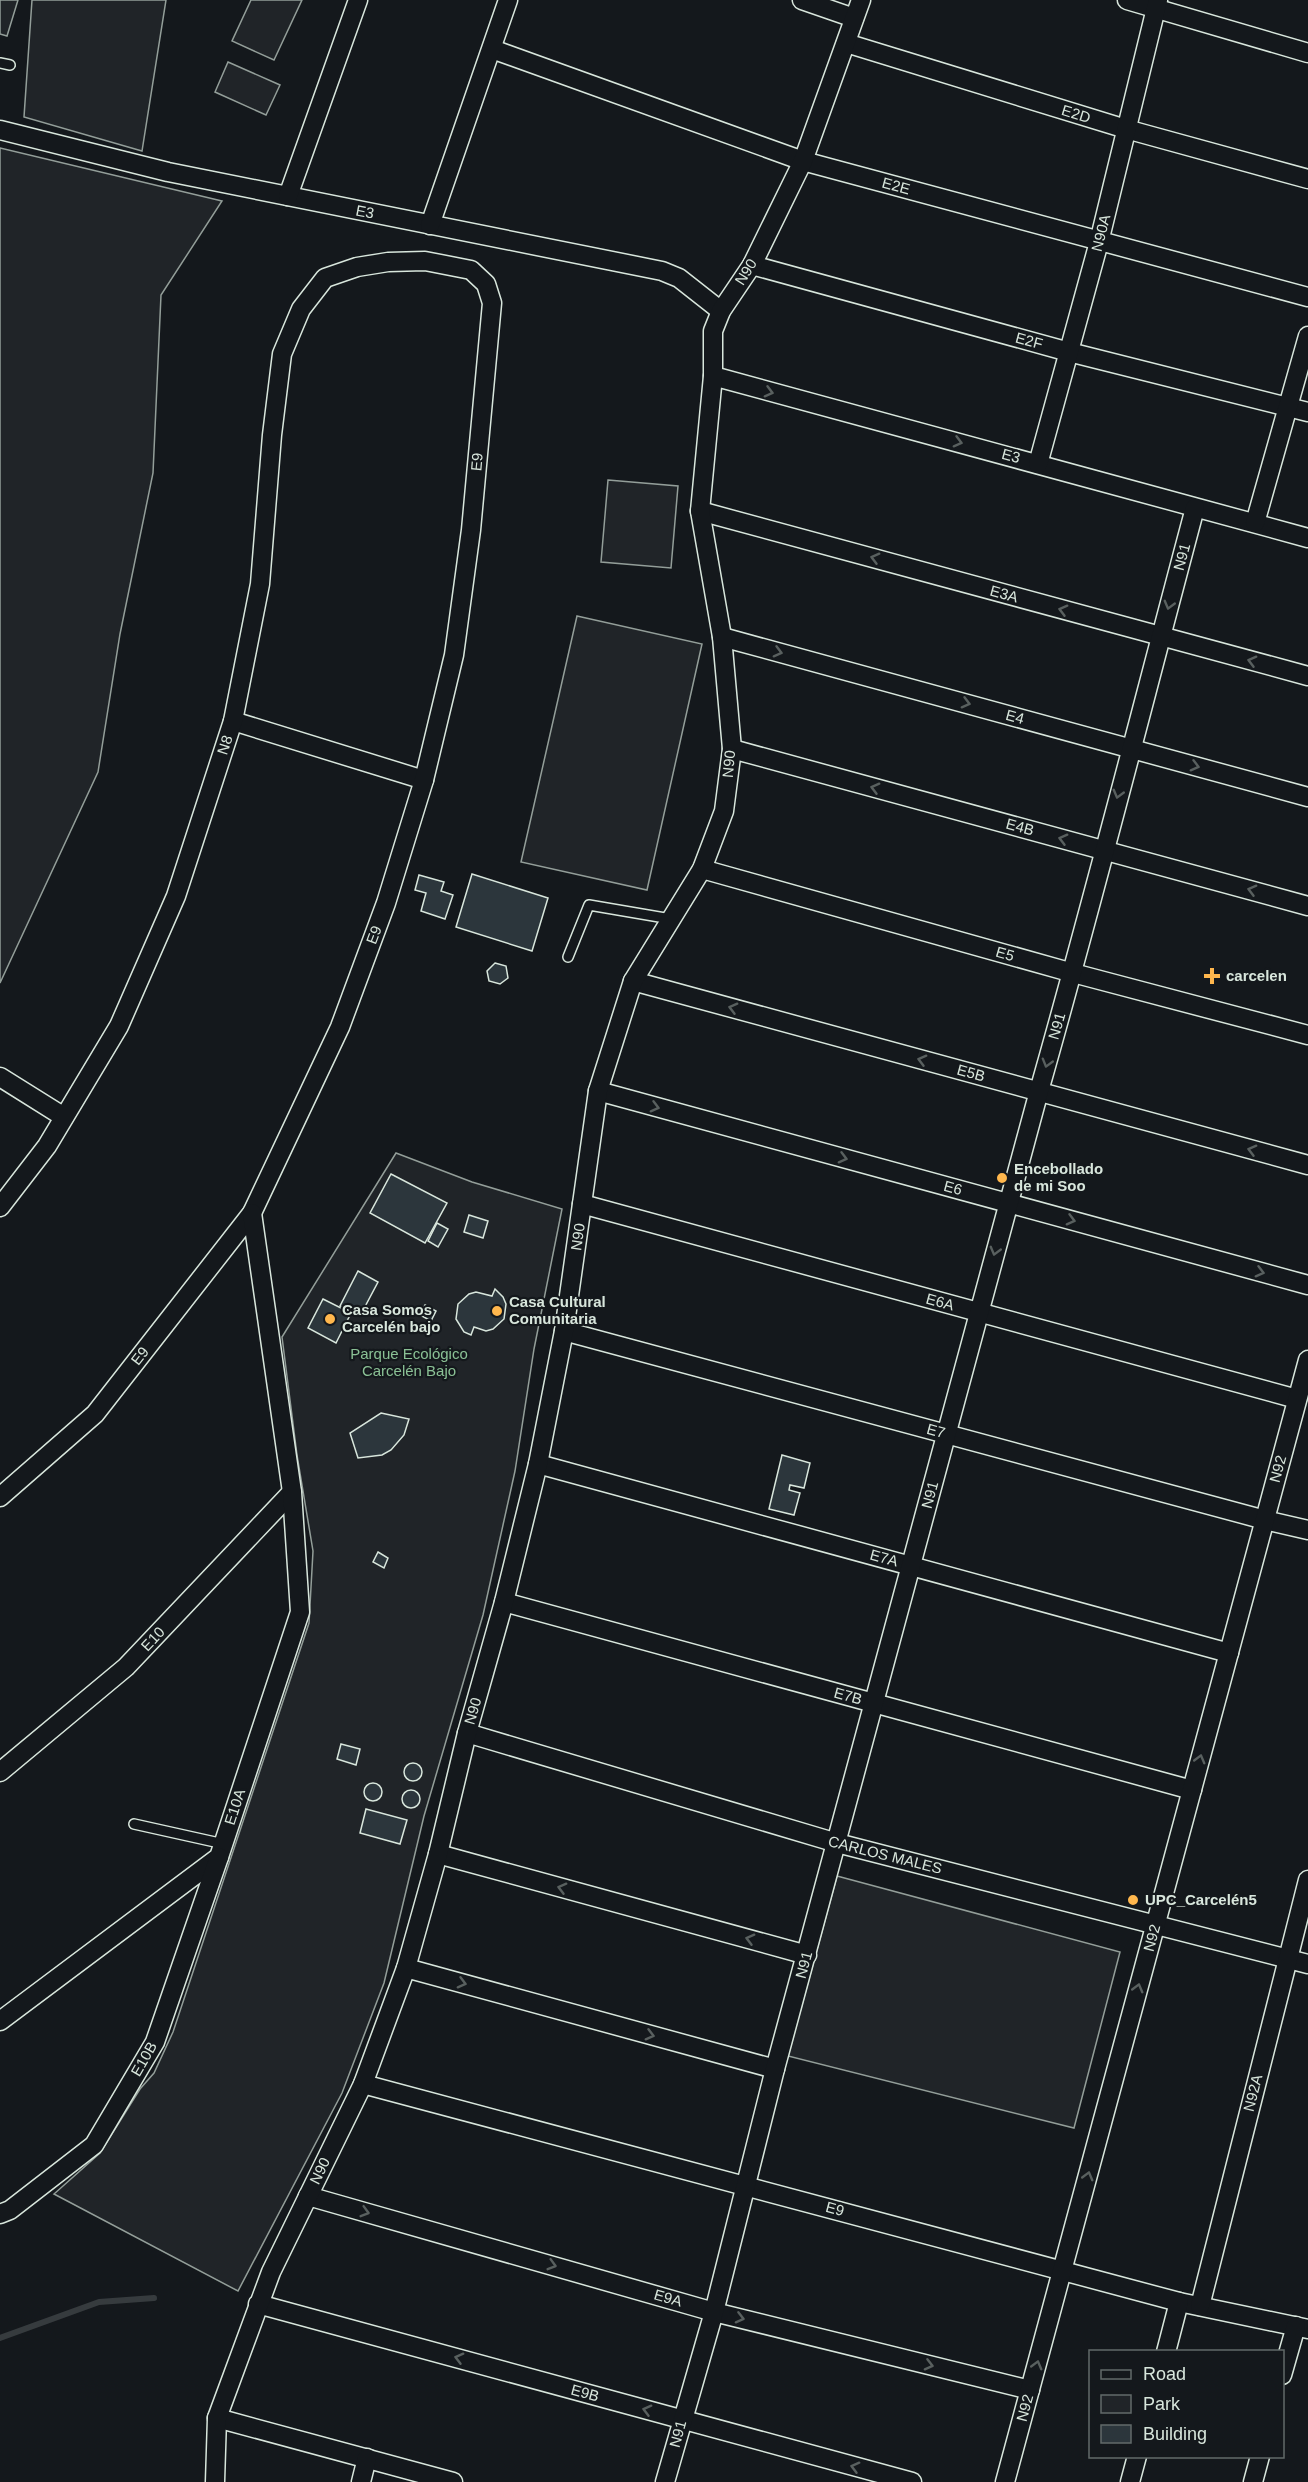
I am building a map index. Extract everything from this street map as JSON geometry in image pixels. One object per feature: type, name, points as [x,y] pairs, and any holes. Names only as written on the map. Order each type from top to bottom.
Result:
[{"type":"street","points":[[288,196],[358,0]]},
{"type":"street","points":[[430,225],[508,0]]},
{"type":"street","points":[[802,0],[854,18]]},
{"type":"street","name":"N90","points":[[215,2482],[218,2418],[258,2304],[363,2084],[406,1968],[438,1854],[466,1733],[504,1602],[538,1464],[564,1331],[598,1091],[633,981],[702,869],[724,811],[732,749],[722,637],[700,511],[713,376],[713,331],[721,311],[752,265],[803,161],[861,0]]},
{"type":"street","points":[[1127,0],[1157,4],[1308,53]]},
{"type":"street","name":"N90A","points":[[1038,464],[1099,242],[1157,4]]},
{"type":"street","name":"E2D","points":[[846,43],[1126,129],[1308,179]]},
{"type":"street","name":"E2E","points":[[492,50],[803,161],[1308,297]]},
{"type":"street","name":"E3","points":[[0,130],[168,172],[662,271],[679,278],[721,311]]},
{"type":"street","name":"N8","points":[[0,1207],[47,1146],[119,1026],[171,907],[233,721],[260,584],[272,435],[282,354],[301,309],[325,278],[357,267],[388,262],[425,261],[471,270]]},
{"type":"street","name":"E2F","points":[[752,265],[1069,352],[1308,412]]},
{"type":"street","name":"E9","points":[[0,1497],[95,1414],[252,1213],[340,1027],[386,903],[424,780],[454,655],[471,530],[492,303],[486,284],[471,270]]},
{"type":"street","points":[[1255,523],[1308,336]]},
{"type":"street","name":"E3","points":[[713,376],[1308,538]]},
{"type":"street","name":"N91","points":[[665,2482],[714,2312],[775,2069],[1008,1203],[1073,973],[1103,850],[1195,508]]},
{"type":"street","name":"E3A","points":[[700,511],[1308,676]]},
{"type":"street","name":"E4","points":[[722,637],[1308,796]]},
{"type":"street","points":[[233,721],[424,780]]},
{"type":"street","name":"E4B","points":[[732,749],[1308,906]]},
{"type":"street","name":"E5","points":[[702,869],[1073,973],[1308,1035]]},
{"type":"street","name":"E5B","points":[[633,981],[1308,1165]]},
{"type":"street","points":[[0,1077],[64,1117]]},
{"type":"street","name":"E6","points":[[598,1091],[1308,1285]]},
{"type":"street","name":"E6A","points":[[582,1204],[1297,1399]]},
{"type":"street","name":"E10A","points":[[222,1851],[300,1612],[292,1492],[252,1213]]},
{"type":"street","name":"E7","points":[[564,1331],[1308,1530]]},
{"type":"street","name":"N92","points":[[1005,2482],[1308,1360]]},
{"type":"street","name":"E7A","points":[[538,1464],[1229,1653]]},
{"type":"street","name":"E10","points":[[0,1772],[126,1667],[292,1492]]},
{"type":"street","name":"E7B","points":[[504,1602],[1192,1790]]},
{"type":"street","name":"CARLOS MALES","points":[[466,1733],[837,1843],[1156,1923],[1308,1964]]},
{"type":"street","points":[[0,2021],[222,1851]]},
{"type":"street","name":"E10B","points":[[0,2214],[10,2210],[94,2145],[155,2042],[222,1851]]},
{"type":"street","points":[[438,1854],[807,1955]]},
{"type":"street","name":"N92A","points":[[1200,2306],[1308,1880]]},
{"type":"street","points":[[406,1968],[775,2069]]},
{"type":"street","name":"E9","points":[[363,2084],[1179,2302],[1302,2327]]},
{"type":"street","name":"E9A","points":[[308,2196],[714,2312],[1030,2390]]},
{"type":"street","points":[[1167,2350],[1179,2302]]},
{"type":"street","name":"E9B","points":[[258,2304],[912,2482]]},
{"type":"street","points":[[1284,2370],[1302,2327]]},
{"type":"street","points":[[218,2418],[453,2482]]},
{"type":"street","points":[[361,2482],[367,2458]]},
{"type":"street","points":[[1130,2482],[1137,2458]]},
{"type":"street","points":[[1253,2482],[1260,2458]]},
{"type":"lane","points":[[568,957],[589,905],[671,919]]},
{"type":"lane","points":[[134,1824],[222,1851]]},
{"type":"green space","points":[[0,0],[18,0],[7,36],[0,34]]},
{"type":"green space","points":[[32,0],[166,0],[142,151],[24,117]]},
{"type":"green space","points":[[251,0],[302,0],[274,60],[232,41]]},
{"type":"green space","points":[[228,62],[280,85],[266,115],[215,92]]},
{"type":"green space","points":[[0,148],[222,201],[161,295],[153,473],[120,634],[98,772],[0,983]]},
{"type":"green space","points":[[608,480],[678,486],[671,568],[601,562]]},
{"type":"green space","points":[[577,616],[702,644],[647,890],[521,862]]},
{"type":"green space","name":"Parque Ecológico Carcelén Bajo","points":[[396,1153],[472,1182],[562,1209],[534,1349],[515,1471],[483,1615],[424,1816],[384,1983],[342,2093],[238,2291],[54,2194],[100,2153],[140,2089],[154,2073],[173,2032],[309,1623],[313,1551],[297,1455],[282,1337]]},
{"type":"green space","points":[[837,1876],[1120,1952],[1074,2128],[788,2056]]},
{"type":"building","points":[[472,874],[548,898],[532,951],[456,927]]},
{"type":"building","points":[[419,875],[444,882],[441,891],[453,895],[445,919],[421,911],[426,893],[415,890]]},
{"type":"building","points":[[495,963],[506,966],[508,978],[500,984],[489,981],[487,971]]},
{"type":"building","points":[[391,1174],[447,1203],[425,1243],[370,1213]]},
{"type":"building","points":[[469,1215],[488,1221],[483,1238],[464,1232]]},
{"type":"building","points":[[437,1223],[448,1229],[438,1247],[428,1241]]},
{"type":"building","points":[[358,1271],[378,1282],[360,1316],[340,1306]]},
{"type":"building","points":[[495,1289],[506,1304],[504,1319],[493,1329],[486,1331],[474,1327],[471,1335],[464,1332],[456,1319],[458,1304],[469,1294],[476,1292],[492,1296]]},
{"type":"building","points":[[323,1299],[351,1313],[336,1343],[308,1328]]},
{"type":"building","points":[[425,1305],[436,1311],[431,1321],[420,1315]]},
{"type":"building","points":[[381,1413],[409,1419],[404,1435],[391,1450],[382,1455],[358,1458],[350,1433]]},
{"type":"building","points":[[782,1455],[810,1463],[804,1488],[790,1485],[789,1490],[800,1493],[794,1515],[769,1509]]},
{"type":"building","points":[[378,1552],[388,1558],[384,1568],[373,1562]]},
{"type":"building","points":[[341,1744],[360,1749],[356,1765],[337,1759]]},
{"type":"building","points":[[413,1763],[419,1766],[422,1772],[419,1778],[413,1781],[407,1778],[404,1772],[407,1766]]},
{"type":"building","points":[[373,1783],[379,1786],[382,1792],[379,1798],[373,1801],[367,1798],[364,1792],[367,1786]]},
{"type":"building","points":[[411,1790],[417,1793],[420,1799],[417,1805],[411,1808],[405,1805],[402,1799],[405,1793]]},
{"type":"building","points":[[366,1809],[407,1820],[400,1844],[360,1833]]},
{"type":"waterway","points":[[0,2338],[99,2302],[154,2298]]},
{"type":"place","name":"carcelen","points":[[1212,976]]},
{"type":"place","name":"Encebollado de mi Soo","points":[[1002,1178]]},
{"type":"place","name":"Casa Cultural Comunitaria","points":[[497,1311]]},
{"type":"place","name":"Casa Somos Carcelén bajo","points":[[330,1319]]},
{"type":"place","name":"UPC_Carcelén5","points":[[1133,1900]]}]
